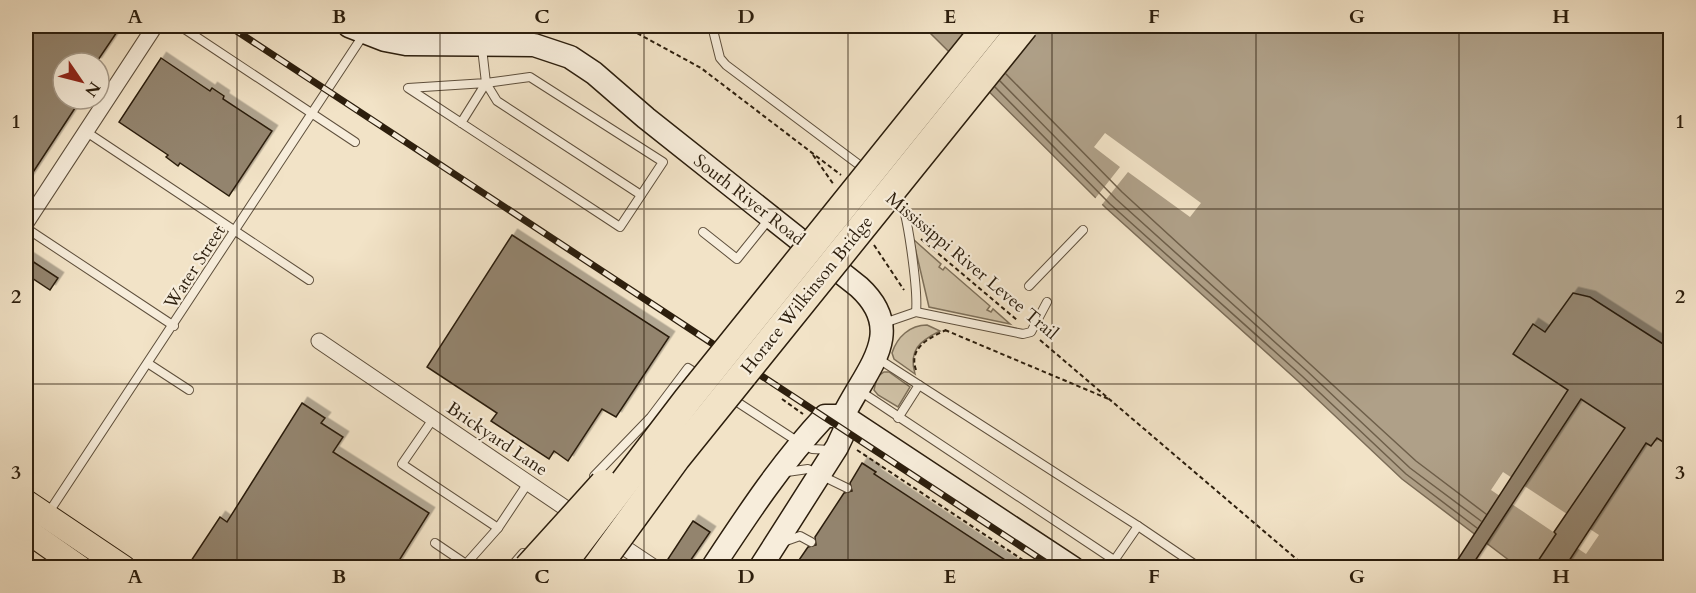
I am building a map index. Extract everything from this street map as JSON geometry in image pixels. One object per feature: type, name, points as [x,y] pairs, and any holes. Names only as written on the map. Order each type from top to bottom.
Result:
[{"type":"highway","name":"Horace Wilkinson Bridge","points":[[543,566],[588,501],[698,390],[988,26]]},
{"type":"highway","name":"Horace Wilkinson Bridge","points":[[596,567],[676,458],[1024,26]]},
{"type":"main road","name":"South River Road","points":[[361,28],[406,44],[534,45],[558,52],[583,64],[646,118],[864,291],[879,310],[882,323]]},
{"type":"main road","points":[[760,567],[838,445],[845,430],[843,416],[881,344],[882,323]]},
{"type":"main road","points":[[712,567],[768,483],[800,443],[825,416],[843,416],[1073,567]]},
{"type":"main road","points":[[26,502],[124,567]]},
{"type":"main road","points":[[26,530],[80,567]]},
{"type":"street","points":[[28,214],[155,26]]},
{"type":"street","name":"Brickyard Lane","points":[[319,341],[564,508],[655,567]]},
{"type":"lane","points":[[180,26],[355,142]]},
{"type":"lane","points":[[712,26],[720,58],[726,65],[879,180]]},
{"type":"lane","name":"Water Street","points":[[47,516],[314,114],[361,28]]},
{"type":"lane","points":[[482,43],[486,83],[497,101],[641,195]]},
{"type":"lane","points":[[530,77],[663,162],[620,227],[408,88],[486,83],[530,77]]},
{"type":"lane","points":[[461,123],[486,83]]},
{"type":"lane","points":[[85,132],[309,280]]},
{"type":"lane","points":[[888,186],[902,199],[917,290],[916,312]]},
{"type":"lane","points":[[703,232],[737,259],[771,217]]},
{"type":"lane","points":[[26,228],[174,326]]},
{"type":"lane","points":[[1029,286],[1083,230]]},
{"type":"lane","points":[[882,323],[916,312],[1023,334],[1031,332],[1047,302]]},
{"type":"lane","points":[[876,357],[1200,567]]},
{"type":"lane","points":[[149,364],[189,390]]},
{"type":"lane","points":[[588,483],[651,417],[688,368],[698,390]]},
{"type":"lane","points":[[898,418],[920,386]]},
{"type":"lane","points":[[717,388],[800,443],[822,451],[838,445]]},
{"type":"lane","points":[[856,388],[1126,567]]},
{"type":"lane","points":[[433,419],[402,464],[498,528]]},
{"type":"lane","points":[[768,483],[790,470],[808,469],[819,472],[847,488]]},
{"type":"lane","points":[[435,543],[466,564],[498,528],[528,483]]},
{"type":"lane","points":[[1108,567],[1138,526]]},
{"type":"lane","points":[[769,567],[788,540],[800,536],[812,542]]},
{"type":"lane","points":[[510,567],[526,550],[543,566]]},
{"type":"path","points":[[624,26],[701,68],[848,180]]},
{"type":"path","points":[[812,152],[839,194]]},
{"type":"path","name":"Mississippi River Levee Trail","points":[[906,225],[1307,567]]},
{"type":"path","points":[[870,239],[907,294],[916,312]]},
{"type":"path","name":"Mississippi River Levee Trail","points":[[916,312],[946,330],[1114,401]]},
{"type":"path","points":[[920,386],[914,364],[915,352],[924,342],[946,330]]},
{"type":"path","points":[[782,399],[818,424]]},
{"type":"path","points":[[838,445],[1035,567]]},
{"type":"shaded area","points":[[913,239],[941,264],[939,267],[943,270],[945,267],[990,306],[987,310],[991,312],[993,309],[1010,324],[929,307]]},
{"type":"shaded area","points":[[927,325],[940,331],[917,347],[913,359],[915,374],[894,359],[892,353],[897,342],[905,333],[915,327]]},
{"type":"shaded area","points":[[884,372],[889,372],[910,387],[898,407],[874,390],[877,377]]},
{"type":"water","points":[[923,26],[1670,26],[1670,567],[1518,567],[1402,479],[1298,381],[1106,208]]},
{"type":"pier","points":[[1105,133],[1201,203],[1190,217],[1128,172],[1100,207],[1094,200],[1120,167],[1094,147]]},
{"type":"pier","points":[[1503,472],[1599,535],[1586,554],[1491,490]]},
{"type":"building","points":[[26,26],[121,26],[104,51],[51,51],[51,111],[73,111],[26,183]]},
{"type":"building","points":[[161,58],[210,91],[212,88],[224,96],[223,99],[272,131],[229,196],[180,163],[178,166],[166,157],[168,155],[119,122]]},
{"type":"building","points":[[512,235],[669,337],[616,417],[602,409],[568,461],[554,451],[549,459],[491,421],[497,413],[427,367]]},
{"type":"building","points":[[26,257],[58,278],[50,290],[26,274]]},
{"type":"building","points":[[1573,293],[1590,297],[1671,349],[1671,447],[1657,438],[1651,446],[1646,443],[1565,567],[1534,567],[1556,534],[1554,532],[1625,428],[1581,399],[1471,567],[1453,567],[1568,390],[1513,354],[1533,324],[1545,332]]},
{"type":"building","points":[[302,403],[325,418],[321,423],[343,437],[333,452],[429,513],[395,567],[187,567],[220,517],[227,522]]},
{"type":"building","points":[[862,463],[876,472],[874,474],[1016,567],[810,567],[799,560],[808,547],[816,545],[815,537],[844,493],[852,491],[850,483]]},
{"type":"building","points":[[693,521],[710,532],[686,567],[681,567],[668,559]]},
{"type":"railway","points":[[229,26],[1054,568]]}]
